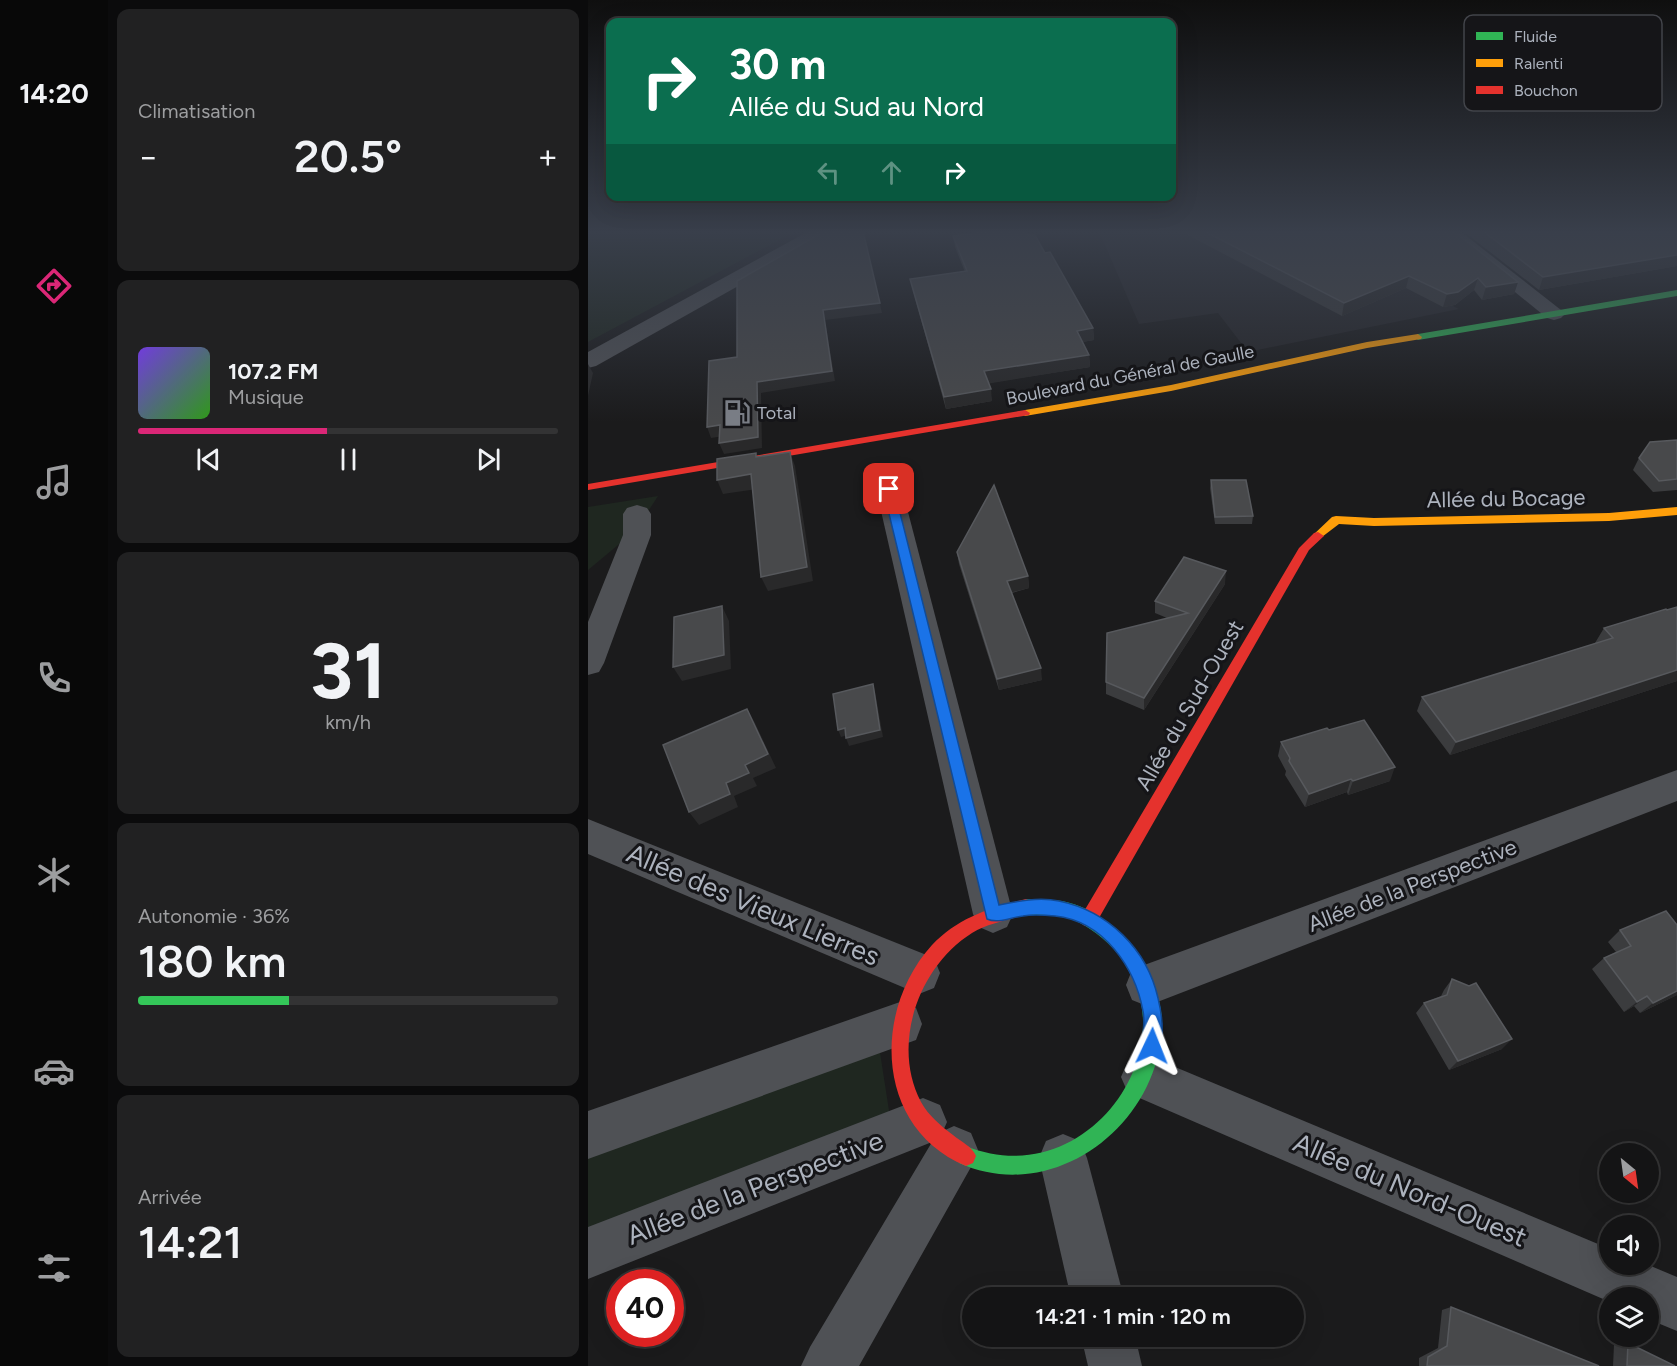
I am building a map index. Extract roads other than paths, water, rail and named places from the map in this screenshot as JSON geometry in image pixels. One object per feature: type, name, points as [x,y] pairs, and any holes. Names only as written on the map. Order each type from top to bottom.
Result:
[{"type":"main road","name":"Boulevard du Général de Gaulle","points":[[588,487],[1171,388],[1367,345],[1667,295]]},
{"type":"main road","name":"Allée du Bocage","points":[[1336,520],[1374,522],[1575,518],[1677,511]]},
{"type":"main road","name":"Allée du Sud-Ouest","points":[[1089,919],[1305,548],[1336,520]]},
{"type":"main road","points":[[1026,907],[1058,908],[1089,919],[1113,935],[1133,958],[1146,986],[1153,1014],[1152,1046],[1143,1077],[1125,1110],[1098,1138],[1063,1158],[1026,1167],[988,1165],[939,1136],[906,1092],[898,1058],[900,1024],[907,998],[919,974],[952,937],[993,914],[1026,907]]},
{"type":"street","points":[[588,361],[707,295]]},
{"type":"street","points":[[1530,295],[1554,314]]},
{"type":"street","points":[[889,489],[993,914]]},
{"type":"street","points":[[588,663],[637,535],[637,514]]},
{"type":"street","name":"Allée de la Perspective","points":[[1146,986],[1677,785]]},
{"type":"street","name":"Allée des Vieux Lierres","points":[[588,836],[919,974]]},
{"type":"street","points":[[588,1135],[900,1024]]},
{"type":"street","name":"Allée du Nord-Ouest","points":[[1143,1077],[1677,1304]]},
{"type":"street","points":[[829,1366],[939,1136]]},
{"type":"street","name":"Allée de la Perspective","points":[[588,1253],[939,1136]]},
{"type":"street","points":[[1063,1158],[1095,1287]]},
{"type":"street","points":[[1111,1347],[1115,1366]]},
{"type":"place","name":"Total","points":[[737,413]]}]
